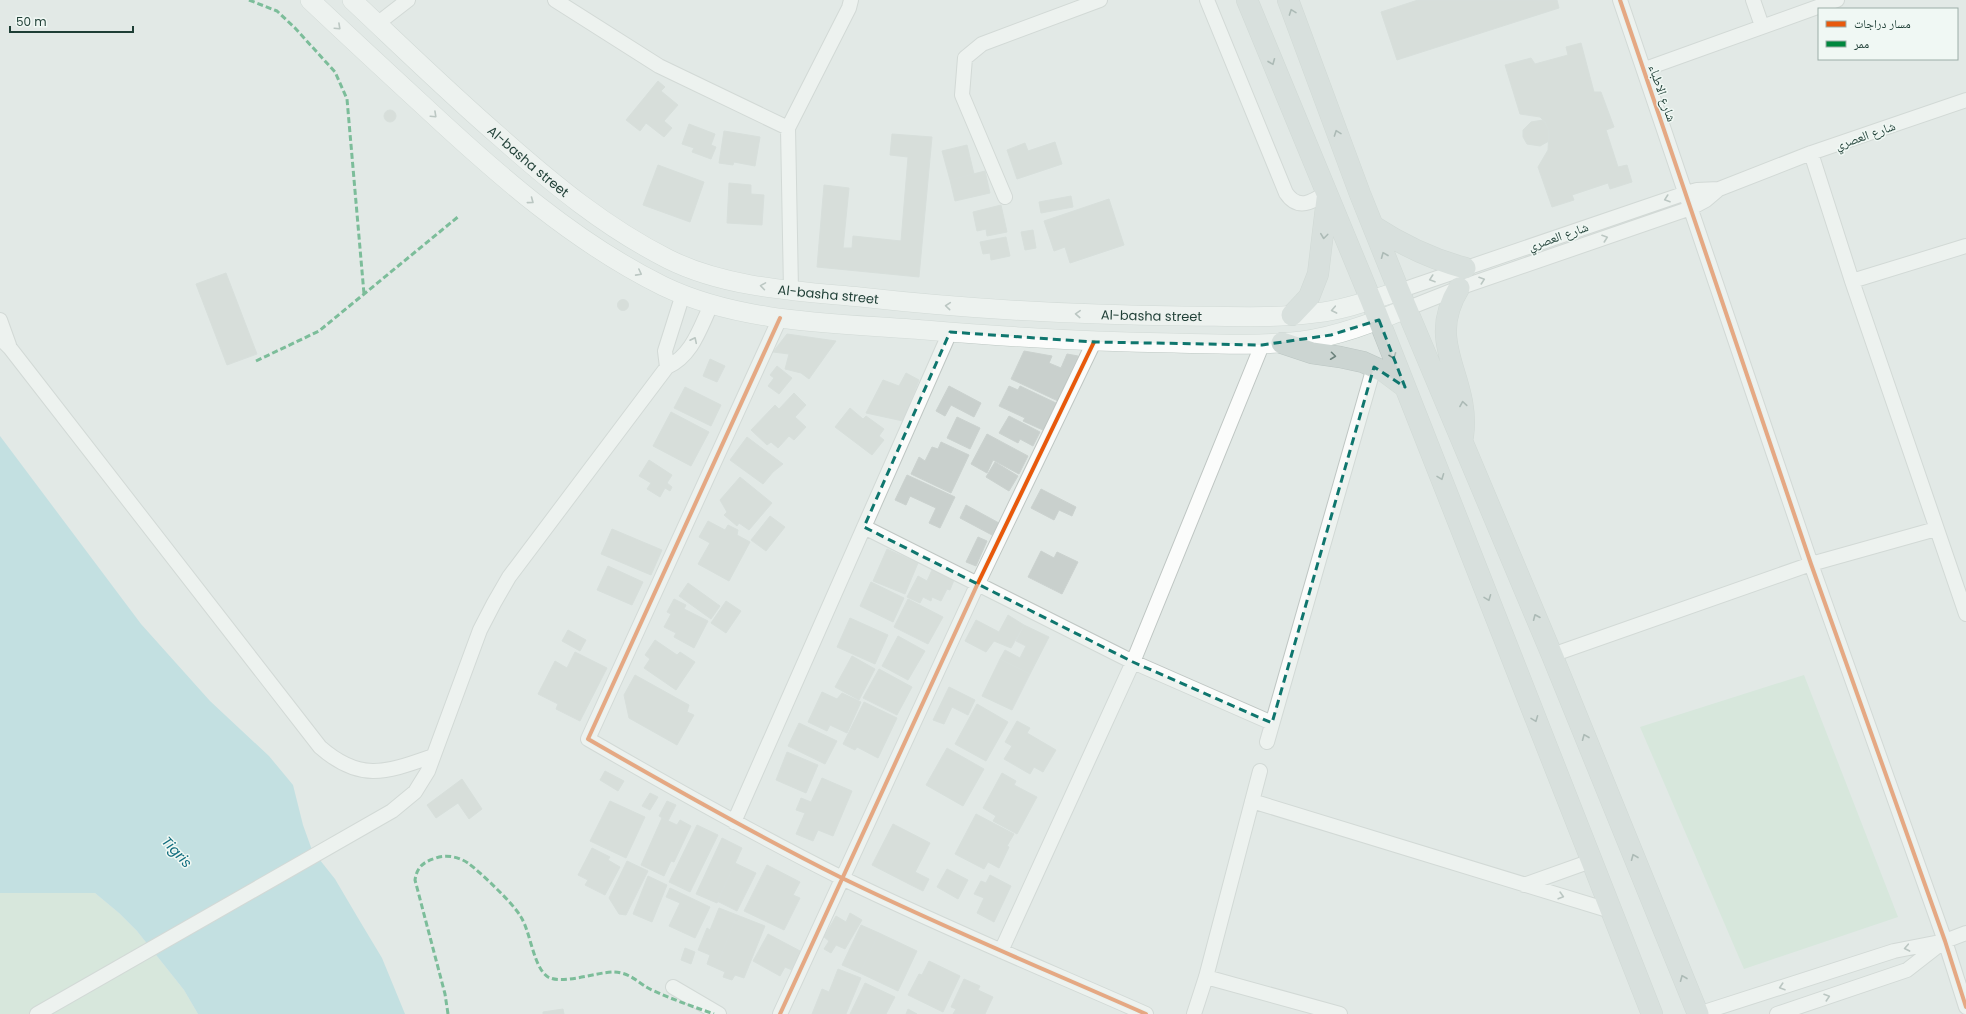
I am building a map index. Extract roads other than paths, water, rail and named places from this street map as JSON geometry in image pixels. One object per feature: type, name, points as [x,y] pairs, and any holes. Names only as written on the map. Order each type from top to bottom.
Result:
[{"type":"main road","points":[[310,0],[483,161],[524,195],[610,256],[634,270],[683,294],[711,305],[780,318],[950,332],[1094,342],[1272,344],[1331,335],[1379,320],[1403,300]]},
{"type":"main road","name":"Al-basha street","points":[[352,0],[426,71],[560,190],[608,225],[668,259],[695,271],[721,278],[791,290],[948,306],[1146,316],[1292,315],[1332,311],[1371,300],[1403,300]]},
{"type":"main road","points":[[1247,0],[1326,195],[1379,320],[1652,1014]]},
{"type":"main road","points":[[1288,0],[1372,226],[1552,655],[1698,1014]]},
{"type":"main road","points":[[1292,315],[1309,297],[1318,274],[1326,195]]},
{"type":"main road","points":[[1372,226],[1407,247],[1426,256],[1465,268]]},
{"type":"main road","points":[[1459,288],[1447,313],[1445,340],[1462,394],[1465,426],[1463,442]]},
{"type":"main road","points":[[1272,344],[1312,353],[1352,359],[1374,367],[1405,387]]},
{"type":"street","points":[[377,24],[408,0]]},
{"type":"street","points":[[555,0],[659,66],[788,128]]},
{"type":"street","points":[[791,290],[788,128],[852,0]]},
{"type":"street","points":[[1005,197],[962,95],[965,58],[982,44],[1100,0]]},
{"type":"street","points":[[1207,0],[1286,193],[1292,201],[1301,204],[1310,203],[1326,195]]},
{"type":"street","name":"شارع الاطباء","points":[[1620,0],[1645,69],[1811,564],[1945,941],[1966,1008]]},
{"type":"street","points":[[1753,0],[1762,26]]},
{"type":"street","points":[[1645,69],[1837,0]]},
{"type":"street","name":"شارع العصري","points":[[1403,300],[1465,268],[1686,192],[1719,189],[1811,153],[1966,100]]},
{"type":"street","points":[[1811,153],[1852,281],[1966,614]]},
{"type":"street","name":"شارع العصري","points":[[1403,300],[1459,288],[1691,208],[1706,200],[1719,189]]},
{"type":"street","points":[[1852,281],[1966,246]]},
{"type":"street","points":[[667,367],[665,352],[683,294]]},
{"type":"street","points":[[37,1014],[392,811],[415,792],[428,771],[480,630],[509,577],[667,367],[675,363],[688,352],[711,305]]},
{"type":"street","points":[[780,318],[588,739],[734,822],[841,877],[1001,951],[1146,1014]]},
{"type":"street","points":[[0,320],[5,343],[320,747],[329,755],[355,768],[376,771],[399,768],[433,756]]},
{"type":"street","points":[[734,822],[950,332]]},
{"type":"street","points":[[780,1014],[841,877],[978,583],[1094,342]]},
{"type":"street","points":[[1001,951],[1133,662],[1272,344]]},
{"type":"street","points":[[1267,742],[1374,367]]},
{"type":"street","points":[[864,527],[1133,662],[1272,723]]},
{"type":"street","points":[[1552,655],[1811,564],[1936,529]]},
{"type":"street","points":[[1194,1014],[1206,977],[1260,771]]},
{"type":"street","points":[[1252,801],[1612,911]]},
{"type":"street","points":[[1524,885],[1591,861]]},
{"type":"street","points":[[1698,1014],[1894,951],[1945,941],[1966,933]]},
{"type":"street","points":[[1777,1014],[1907,970],[1945,941]]},
{"type":"street","points":[[1206,977],[1340,1014]]},
{"type":"street","points":[[673,986],[719,1014]]},
{"type":"water","name":"Tigris","points":[[0,436],[141,624],[210,701],[269,756],[293,785],[303,825],[312,850],[335,879],[382,958],[405,1014],[198,1014],[184,990],[137,931],[119,913],[95,893],[0,893]]}]
